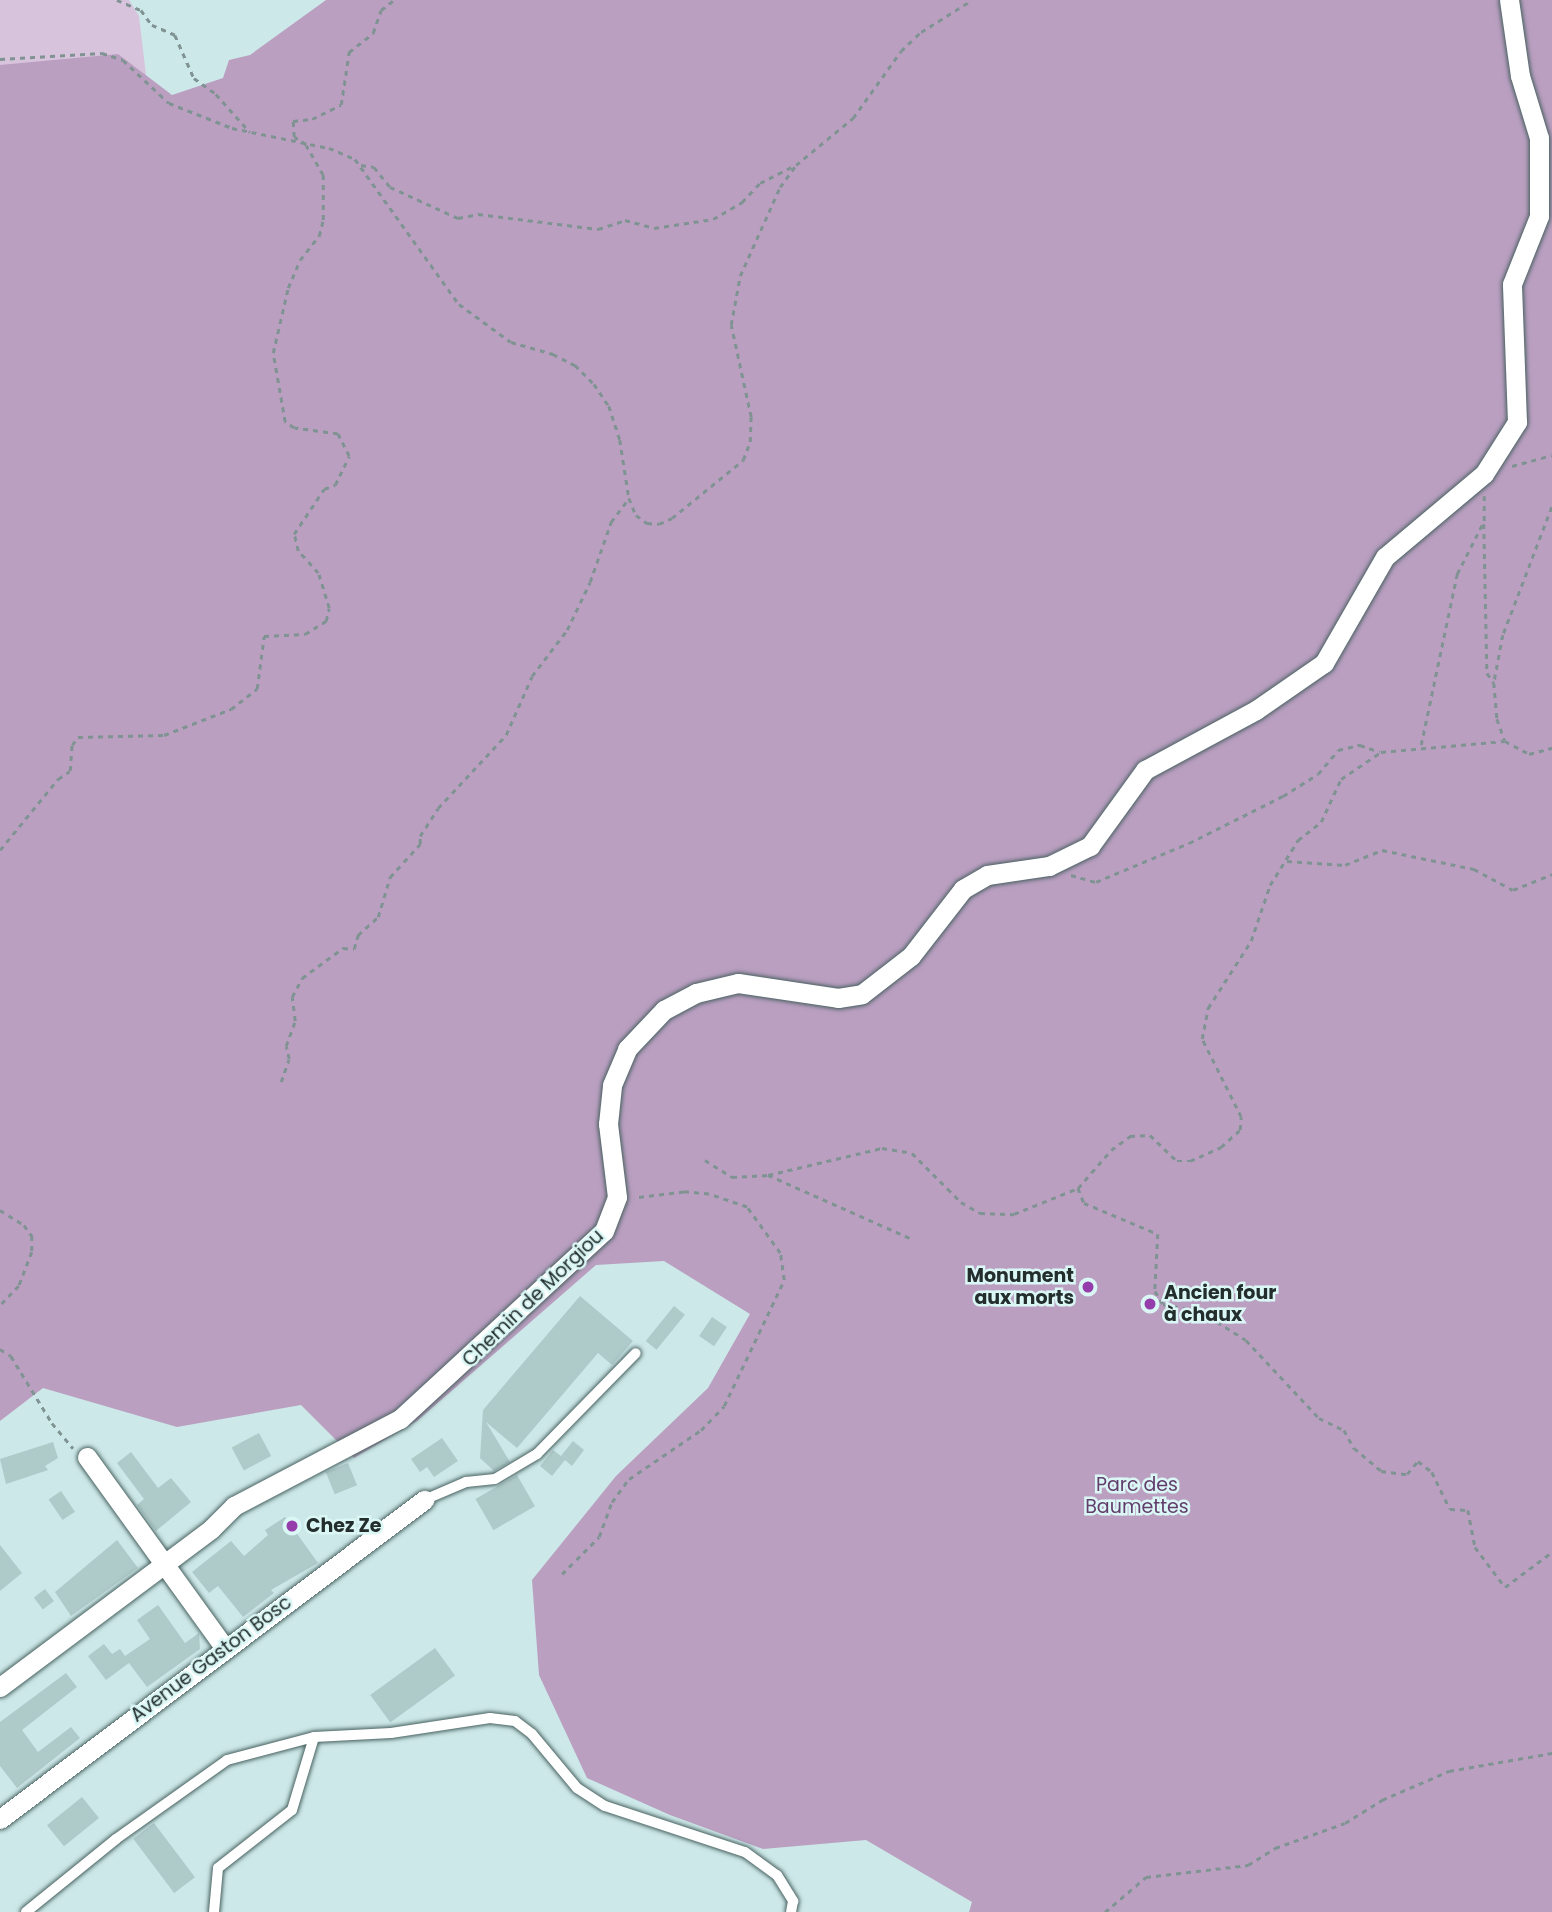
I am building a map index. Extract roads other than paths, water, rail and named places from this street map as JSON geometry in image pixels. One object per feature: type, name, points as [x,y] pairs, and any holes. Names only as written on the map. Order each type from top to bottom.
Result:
[{"type":"street","name":"Chemin de Morgiou","points":[[0,1687],[164,1564],[234,1506],[368,1439],[433,1393],[604,1231],[617,1196],[608,1124],[612,1085],[627,1049],[664,1010],[696,993],[738,983],[838,998],[857,997],[911,956],[963,889],[991,874],[1041,868],[1094,843],[1130,785],[1145,770],[1256,710],[1324,663],[1385,557],[1488,469],[1517,422],[1513,275],[1540,209],[1539,130],[1520,76],[1509,0]]},
{"type":"street","points":[[87,1458],[225,1647]]},
{"type":"street","name":"Avenue Gaston Bosc","points":[[0,1819],[225,1647],[424,1500]]},
{"type":"lane","points":[[424,1500],[466,1482],[495,1479],[537,1454],[636,1353]]},
{"type":"lane","points":[[26,1912],[116,1839],[227,1760],[314,1737],[391,1733],[490,1718],[515,1721],[532,1734],[577,1788],[605,1806],[745,1852],[777,1875],[793,1902],[791,1912]]},
{"type":"lane","points":[[214,1912],[218,1868],[292,1810],[314,1737]]},
{"type":"place","name":"Monument aux morts","points":[[1088,1287]]},
{"type":"place","name":"Ancien four à chaux","points":[[1150,1304]]},
{"type":"place","name":"Chez Ze","points":[[292,1526]]},
{"type":"park label","name":"Parc des Baumettes","points":[[1137,1496]]}]
